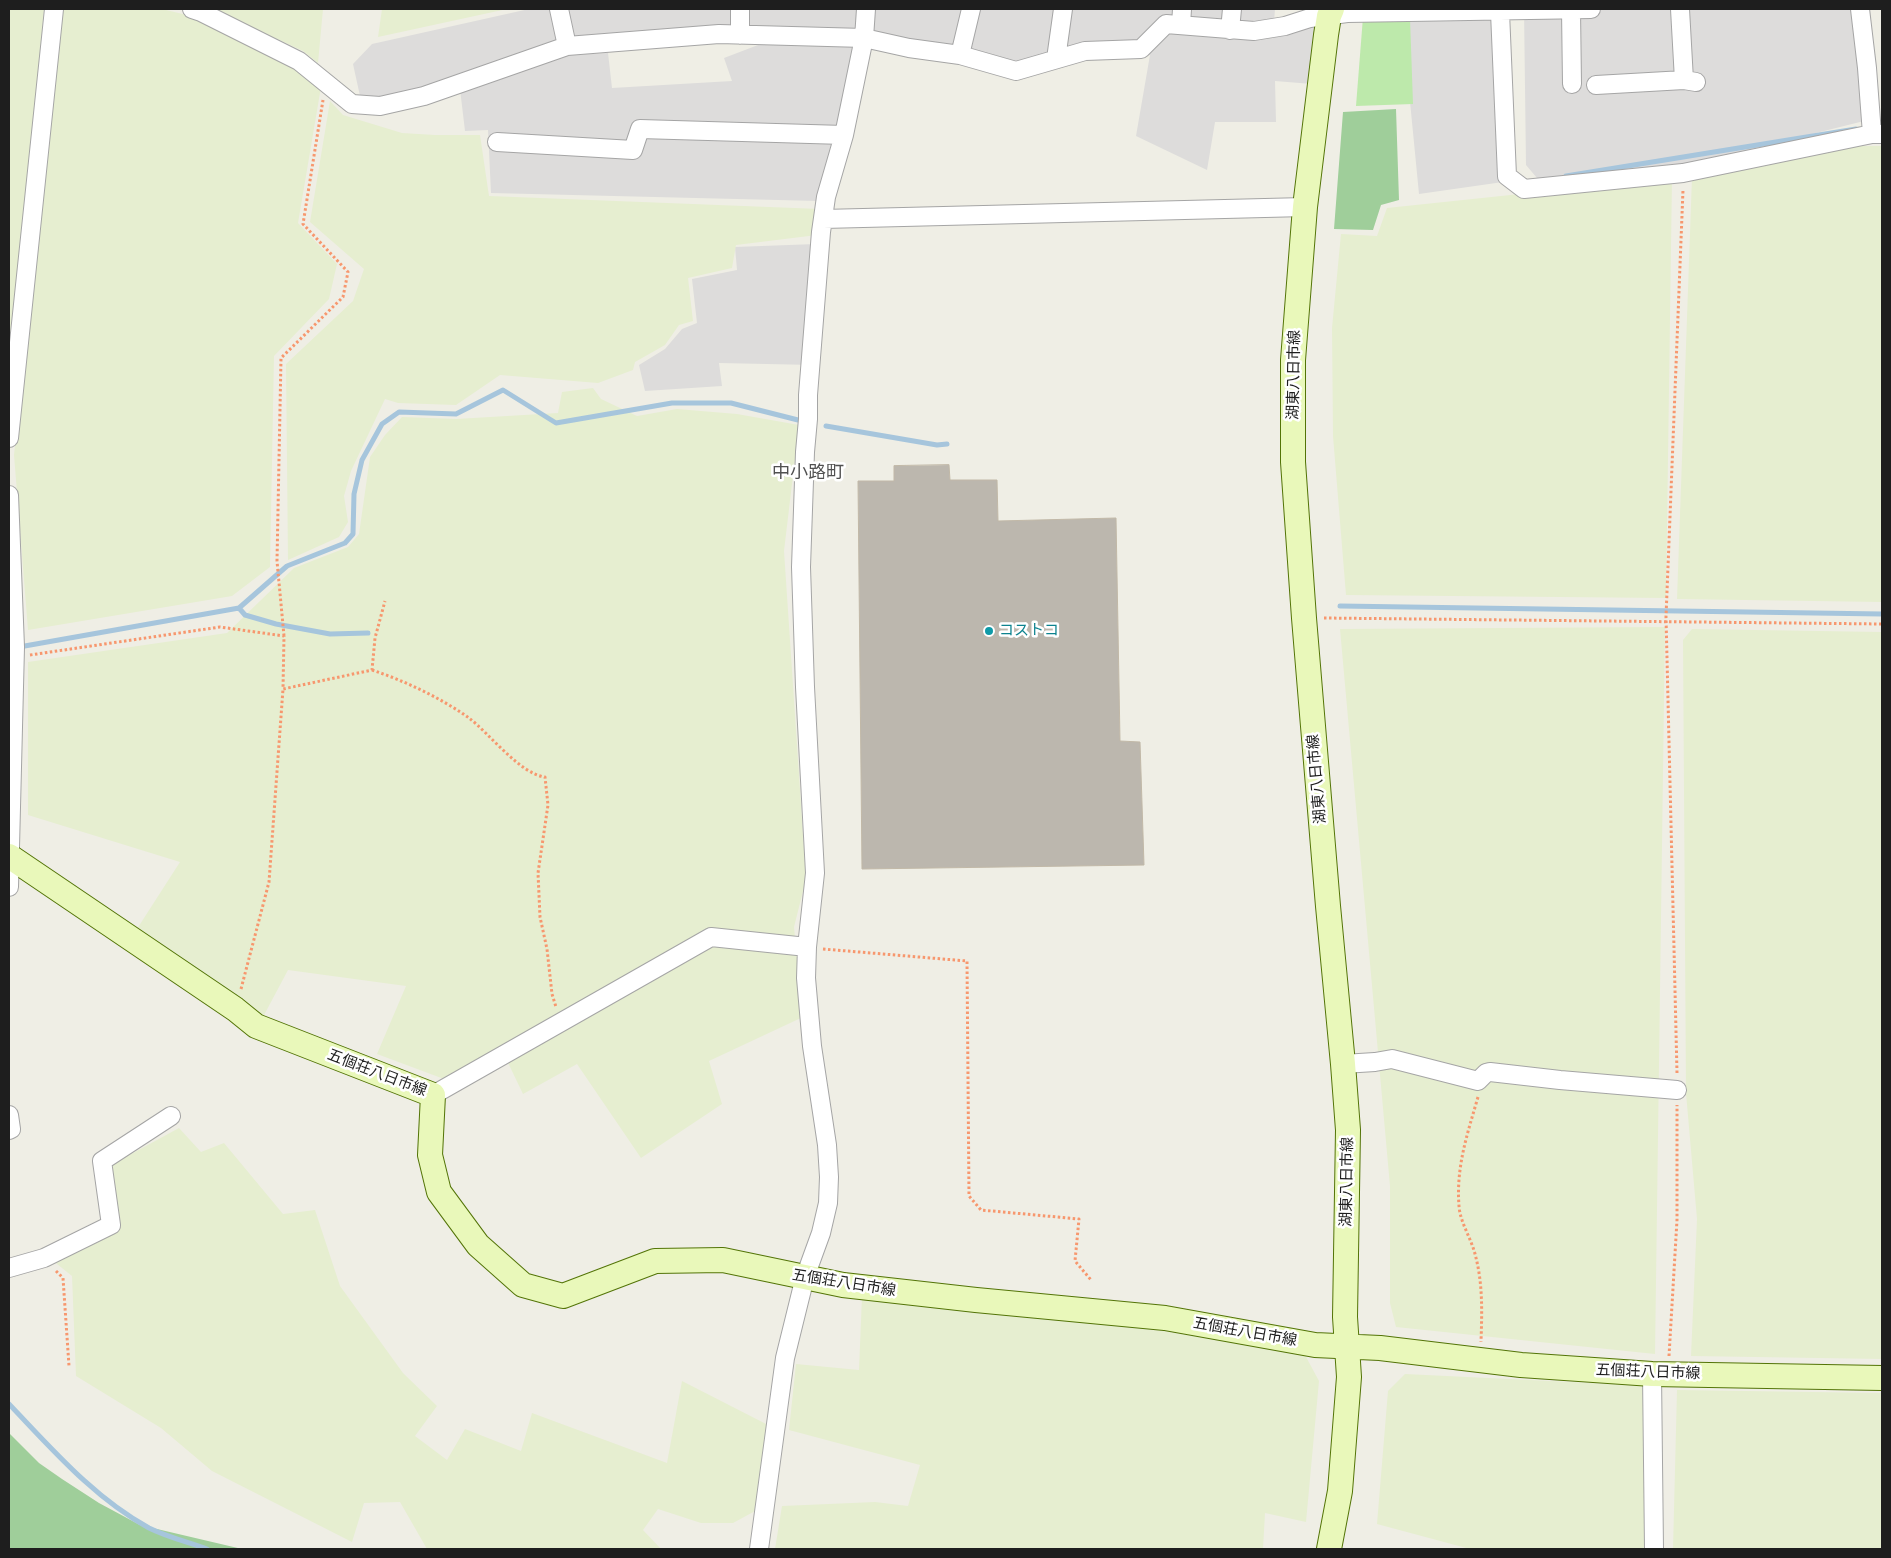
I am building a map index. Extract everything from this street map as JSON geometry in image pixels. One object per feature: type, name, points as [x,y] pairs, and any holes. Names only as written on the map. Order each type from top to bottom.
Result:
[{"type":"main road","name":"湖東八日市線","points":[[1329,1549],[1340,1491],[1350,1377],[1345,1316],[1348,1130],[1304,618],[1293,462],[1293,360],[1304,207],[1330,12]]},
{"type":"main road","name":"五個荘八日市線","points":[[9,857],[235,1009],[256,1026],[433,1095],[430,1155],[439,1192],[478,1245],[523,1285],[562,1296],[655,1261],[723,1260],[843,1285],[1165,1318],[1315,1345],[1380,1348],[1521,1365],[1660,1374],[1882,1378]]},
{"type":"street","points":[[9,438],[54,9]]},
{"type":"street","points":[[192,9],[299,60],[325,84],[352,104],[380,106],[424,96],[567,46],[719,34],[864,38],[909,48],[960,56],[1016,70],[1085,51],[1141,49],[1166,24],[1181,17],[1230,30],[1254,31],[1285,26],[1330,12],[1591,9]]},
{"type":"street","points":[[560,9],[567,46]]},
{"type":"street","points":[[740,9],[740,35]]},
{"type":"street","points":[[759,1549],[785,1358],[805,1277],[821,1233],[828,1203],[827,1145],[809,1018],[806,978],[814,948],[815,873],[805,687],[802,567],[805,452],[808,395],[826,197],[844,135],[864,38],[866,9]]},
{"type":"street","points":[[960,56],[971,9]]},
{"type":"street","points":[[1056,59],[1063,9]]},
{"type":"street","points":[[1230,30],[1232,9]]},
{"type":"street","points":[[1596,86],[1690,81],[1680,9]]},
{"type":"street","points":[[1510,11],[1507,176],[1524,189],[1683,173],[1877,134],[1860,9]]},
{"type":"street","points":[[1571,10],[1572,84]]},
{"type":"street","points":[[496,142],[633,150],[640,129],[844,135]]},
{"type":"street","points":[[823,219],[1304,207]]},
{"type":"street","points":[[9,495],[15,657],[9,887]]},
{"type":"street","points":[[433,1095],[711,937],[814,948]]},
{"type":"street","points":[[1343,1064],[1392,1059],[1478,1081],[1486,1072],[1490,1072],[1677,1090]]},
{"type":"street","points":[[9,1115],[11,1129],[9,1130]]},
{"type":"street","points":[[9,1268],[44,1258],[111,1225],[102,1161],[171,1116]]},
{"type":"street","points":[[1654,1549],[1660,1374]]},
{"type":"path","points":[[235,1009],[269,882],[283,689],[284,636],[277,561],[281,358],[343,296],[348,272],[303,224],[325,84]]},
{"type":"path","points":[[1660,1374],[1677,1220],[1677,1090],[1666,619],[1683,173]]},
{"type":"path","points":[[372,670],[375,638],[385,601]]},
{"type":"path","points":[[1304,618],[1666,619],[1882,624]]},
{"type":"path","points":[[15,657],[220,627],[284,636]]},
{"type":"path","points":[[283,689],[372,670],[384,674],[448,705],[470,719],[523,766],[536,776],[544,777],[548,805],[538,873],[540,917],[547,949],[552,994],[562,1022]]},
{"type":"path","points":[[814,948],[967,961],[969,1196],[981,1210],[1079,1219],[1075,1261],[1091,1280]]},
{"type":"path","points":[[1480,1360],[1483,1295],[1475,1254],[1459,1209],[1458,1174],[1464,1145],[1486,1072]]},
{"type":"path","points":[[44,1258],[63,1278],[69,1366]]},
{"type":"shaded area","points":[[529,9],[551,9],[558,44],[380,100],[360,96],[353,64],[372,44]]},
{"type":"shaded area","points":[[567,9],[860,9],[858,30],[572,38]]},
{"type":"shaded area","points":[[872,9],[1275,9],[1274,22],[1315,12],[1312,84],[1275,81],[1276,122],[1215,122],[1207,170],[1136,136],[1150,55],[1100,56],[1031,72],[871,30]]},
{"type":"shaded area","points":[[1401,9],[1506,9],[1503,182],[1419,194]]},
{"type":"shaded area","points":[[1524,9],[1852,9],[1864,121],[1684,166],[1537,178],[1526,165]]},
{"type":"shaded area","points":[[766,42],[857,44],[819,201],[491,193],[488,130],[465,131],[460,89],[566,55],[608,53],[612,88],[732,81],[724,58]]},
{"type":"shaded area","points":[[816,244],[814,365],[719,363],[722,386],[645,391],[639,365],[665,349],[682,329],[697,323],[692,279],[737,270],[735,247]]},
{"type":"green space","points":[[9,9],[44,9],[9,407]]},
{"type":"green space","points":[[62,9],[162,9],[203,19],[292,62],[321,87],[298,223],[337,264],[329,299],[274,356],[270,567],[232,596],[28,630],[14,455]]},
{"type":"green space","points":[[212,9],[323,9],[318,63],[303,51]]},
{"type":"green space","points":[[382,9],[507,9],[378,37]]},
{"type":"green space","points":[[1363,17],[1410,18],[1413,104],[1356,106]]},
{"type":"green space","points":[[330,101],[343,115],[402,133],[480,135],[489,196],[820,209],[817,235],[736,245],[732,268],[688,278],[693,321],[679,325],[665,345],[635,362],[633,370],[598,383],[500,375],[456,405],[398,403],[385,399],[351,471],[344,496],[348,522],[339,537],[288,560],[286,364],[353,301],[364,269],[310,222]]},
{"type":"green space","points":[[1396,109],[1399,200],[1381,205],[1373,230],[1334,229],[1343,112]]},
{"type":"green space","points":[[1859,146],[1882,146],[1882,602],[1677,599],[1692,177]]},
{"type":"green space","points":[[1672,178],[1666,598],[1346,595],[1333,436],[1332,328],[1341,234],[1377,236],[1387,208]]},
{"type":"green space","points":[[593,388],[601,399],[637,416],[677,409],[737,414],[799,425],[784,551],[806,879],[794,927],[803,1017],[709,1061],[722,1104],[641,1158],[577,1064],[523,1094],[500,1046],[444,1079],[377,1054],[406,986],[288,970],[263,1017],[135,932],[180,862],[28,815],[28,662],[227,633],[294,568],[348,547],[359,534],[370,457],[385,435],[402,417],[456,419],[558,413],[562,392]]},
{"type":"green space","points":[[1665,627],[1655,1354],[1396,1327],[1390,1303],[1390,1186],[1340,629]]},
{"type":"green space","points":[[1692,629],[1882,632],[1882,1359],[1691,1356],[1697,1219],[1686,1093],[1683,640]]},
{"type":"green space","points":[[179,1128],[201,1152],[224,1143],[283,1214],[315,1210],[340,1286],[403,1373],[437,1406],[415,1436],[447,1460],[465,1429],[521,1451],[532,1413],[667,1463],[682,1381],[770,1426],[757,1510],[733,1523],[701,1523],[658,1509],[643,1530],[661,1549],[427,1549],[400,1502],[364,1503],[352,1542],[212,1471],[161,1428],[76,1376],[72,1276],[52,1260],[118,1227],[111,1165]]},
{"type":"green space","points":[[862,1296],[1071,1315],[1305,1355],[1319,1381],[1306,1522],[1265,1513],[1263,1549],[775,1549],[782,1506],[875,1502],[908,1506],[920,1465],[789,1430],[796,1364],[859,1370]]},
{"type":"green space","points":[[1405,1374],[1655,1386],[1650,1549],[1470,1549],[1377,1524],[1388,1391]]},
{"type":"green space","points":[[1677,1390],[1882,1393],[1882,1549],[1673,1549]]},
{"type":"green space","points":[[9,1433],[39,1463],[99,1503],[140,1525],[242,1549],[9,1549]]},
{"type":"building","name":"コストコ","points":[[949,465],[950,480],[997,480],[998,521],[1116,518],[1120,741],[1140,742],[1144,865],[862,869],[858,481],[894,481],[894,466]]},
{"type":"waterway","points":[[1566,176],[1856,129]]},
{"type":"waterway","points":[[19,647],[239,608],[287,566],[345,543],[353,534],[354,494],[362,460],[382,424],[399,412],[456,414],[503,390],[556,423],[672,403],[731,403],[798,420]]},
{"type":"waterway","points":[[826,426],[937,445],[947,444]]},
{"type":"waterway","points":[[1340,606],[1882,614]]},
{"type":"waterway","points":[[239,608],[245,615],[276,624],[330,634],[368,633]]},
{"type":"waterway","points":[[9,1404],[74,1472],[129,1516],[149,1528],[170,1537],[207,1549]]},
{"type":"place","name":"コストコ","points":[[989,631]]},
{"type":"district","name":"中小路町","points":[[808,473]]}]
